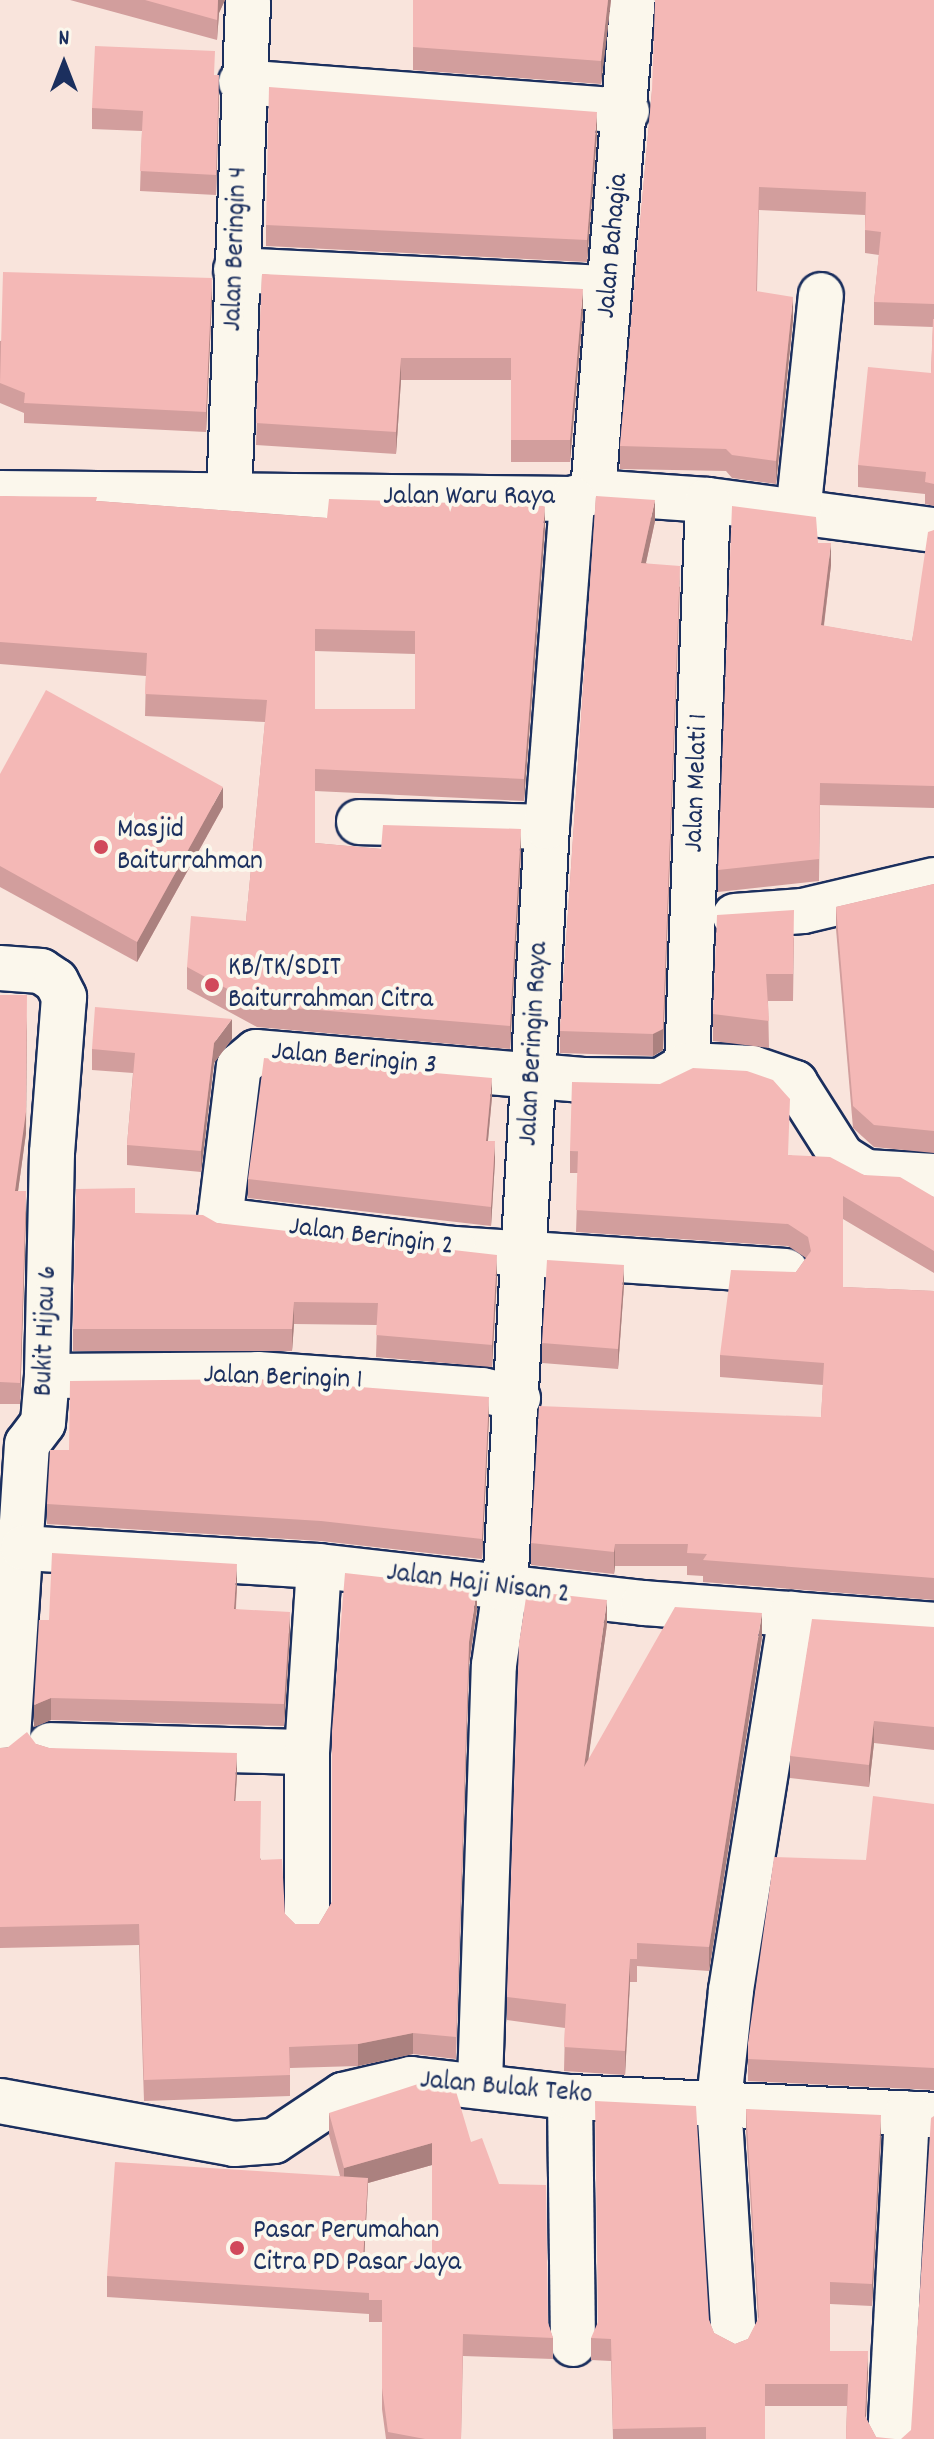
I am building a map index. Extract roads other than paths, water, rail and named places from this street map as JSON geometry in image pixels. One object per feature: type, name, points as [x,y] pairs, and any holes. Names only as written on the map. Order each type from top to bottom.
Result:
[{"type":"street","name":"Jalan Beringin 4","points":[[229,498],[241,82],[248,0]]},
{"type":"street","name":"Jalan Bahagia","points":[[582,496],[609,288],[627,111],[633,0]]},
{"type":"street","points":[[241,82],[627,111]]},
{"type":"street","points":[[236,270],[609,288]]},
{"type":"street","points":[[798,513],[821,295]]},
{"type":"street","name":"Jalan Waru Raya","points":[[0,493],[229,498],[582,496],[708,500],[934,530]]},
{"type":"street","name":"Jalan Beringin Raya","points":[[480,2083],[494,1665],[505,1589],[518,1398],[522,1253],[547,827],[582,496]]},
{"type":"street","name":"Jalan Melati 1","points":[[687,1065],[708,500]]},
{"type":"street","points":[[359,822],[547,827]]},
{"type":"street","points":[[693,919],[803,911],[934,880]]},
{"type":"street","name":"Bukit Hijau 6","points":[[0,968],[41,971],[56,981],[64,997],[52,1153],[47,1376],[43,1423],[14,1444],[23,1548],[4,1742]]},
{"type":"street","name":"Jalan Beringin 3","points":[[220,1220],[239,1066],[256,1052],[534,1077]]},
{"type":"street","points":[[534,1077],[660,1081],[687,1065],[752,1068],[795,1083],[842,1157],[866,1172],[934,1176]]},
{"type":"street","name":"Jalan Beringin 2","points":[[220,1220],[454,1249],[786,1271]]},
{"type":"street","name":"Jalan Beringin 1","points":[[47,1376],[258,1374],[482,1390],[518,1398]]},
{"type":"street","name":"Jalan Haji Nisan 2","points":[[23,1548],[319,1566],[505,1589],[934,1625]]},
{"type":"street","points":[[307,1924],[307,1752],[319,1566]]},
{"type":"street","points":[[734,2341],[719,2101],[731,1990],[791,1614]]},
{"type":"street","points":[[50,1745],[307,1752]]},
{"type":"street","name":"Jalan Bulak Teko","points":[[0,2101],[234,2144],[274,2141],[343,2095],[411,2079],[480,2083],[570,2097],[719,2101],[920,2114]]},
{"type":"street","points":[[570,2097],[573,2344]]},
{"type":"street","points":[[890,2439],[920,2114]]},
{"type":"place","name":"Masjid Baiturrahman","points":[[101,847]]},
{"type":"place","name":"KB/TK/SDIT Baiturrahman Citra","points":[[212,985]]},
{"type":"place","name":"Pasar Perumahan Citra PD Pasar Jaya","points":[[237,2248]]}]
